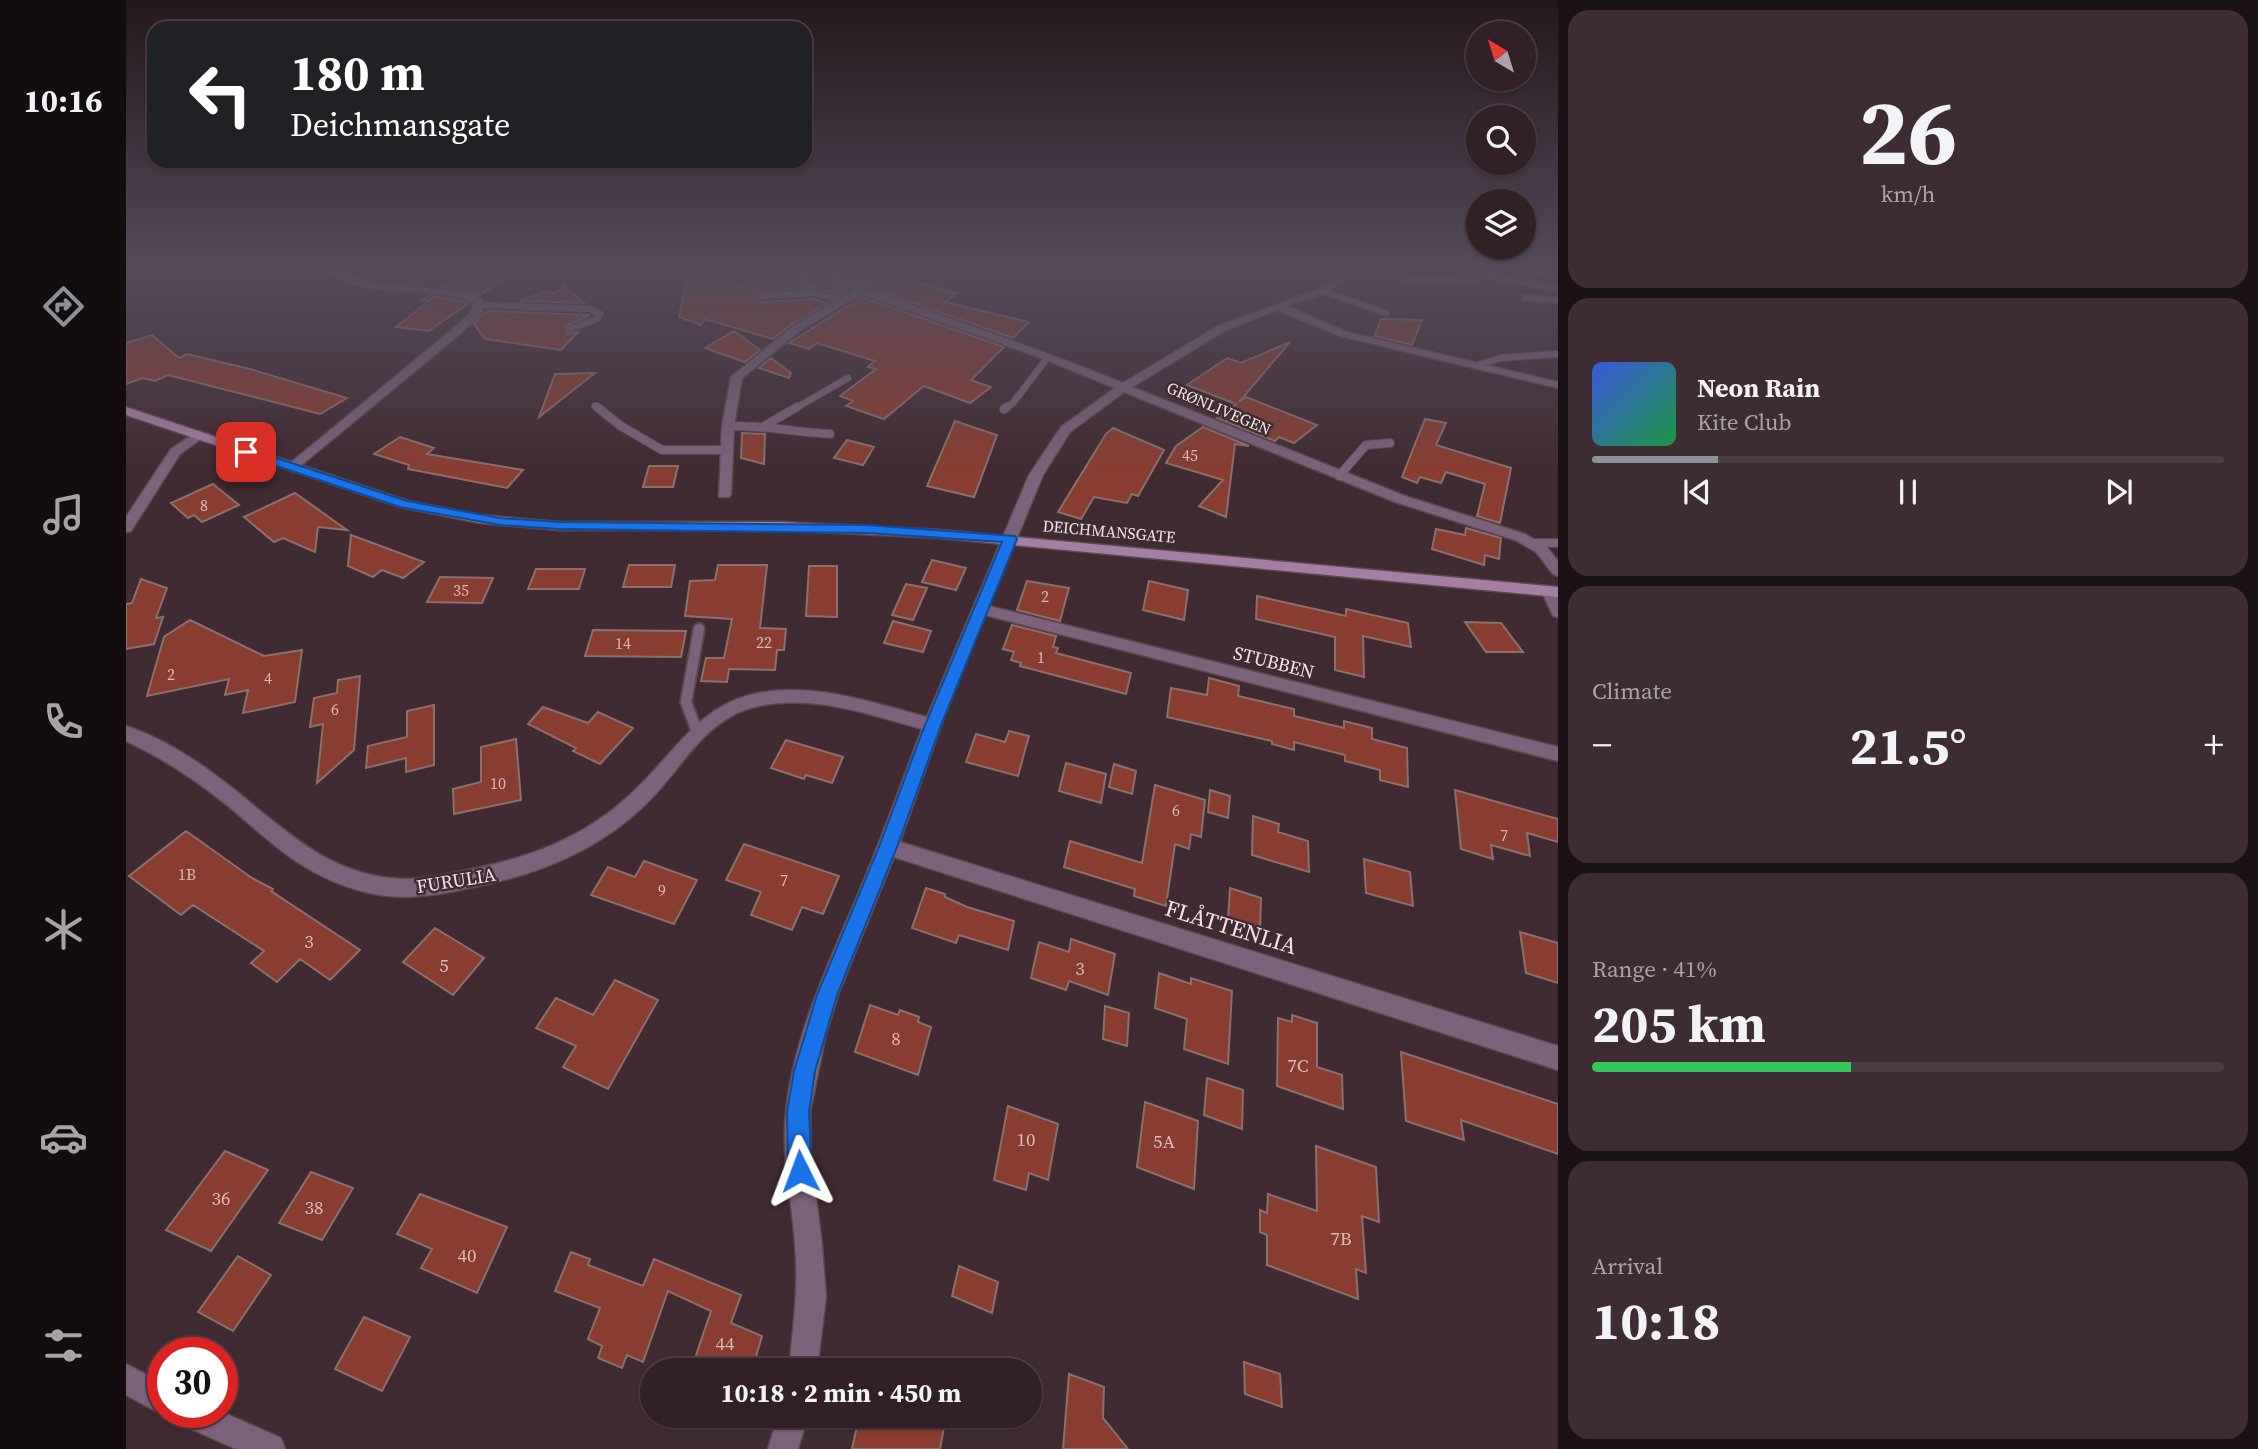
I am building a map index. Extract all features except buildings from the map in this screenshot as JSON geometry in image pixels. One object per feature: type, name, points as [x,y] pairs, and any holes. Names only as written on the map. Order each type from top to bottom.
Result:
[{"type":"street","points":[[293,468],[449,338]]},
{"type":"street","points":[[723,494],[728,426],[737,376],[787,338]]},
{"type":"street","name":"GRØNLIVEGEN","points":[[994,338],[1048,357],[1339,476],[1532,543],[1541,549],[1558,571]]},
{"type":"street","points":[[804,1358],[812,1297],[798,1157],[798,1112],[804,1071],[827,995],[888,847],[933,725],[1036,475],[1054,444],[1079,418],[1206,338]]},
{"type":"street","points":[[1358,338],[1558,385]]},
{"type":"street","name":"DEICHMANSGATE","points":[[126,411],[293,468],[437,512],[519,524],[867,529],[1010,539],[1554,592]]},
{"type":"street","points":[[126,528],[175,452],[198,435]]},
{"type":"street","points":[[1554,592],[1558,612]]},
{"type":"street","name":"STUBBEN","points":[[981,609],[1558,754]]},
{"type":"street","name":"FURULIA","points":[[126,733],[188,766],[287,846],[333,872],[387,887],[427,888],[525,867],[566,852],[608,828],[646,793],[698,734],[721,715],[748,702],[784,696],[835,701],[933,725]]},
{"type":"street","name":"FLÅTTENLIA","points":[[888,847],[1558,1058]]},
{"type":"street","points":[[126,1379],[147,1391]]},
{"type":"street","points":[[224,1428],[270,1449]]},
{"type":"street","points":[[783,1449],[789,1428]]},
{"type":"lane","points":[[1476,366],[1500,358],[1558,354]]},
{"type":"lane","points":[[1004,409],[1013,403],[1048,357]]},
{"type":"lane","points":[[766,425],[848,378]]},
{"type":"lane","points":[[595,406],[621,426],[662,450],[726,450]]},
{"type":"lane","points":[[728,426],[766,425],[786,430],[830,434]]},
{"type":"lane","points":[[1339,476],[1366,445],[1390,443]]},
{"type":"lane","points":[[1532,543],[1558,544]]},
{"type":"lane","points":[[698,734],[686,702],[699,629]]},
{"type":"route","points":[[246,452],[405,504],[500,522],[559,526],[781,526],[1010,539],[933,725],[814,1034],[804,1071],[798,1112],[800,1171]]}]
